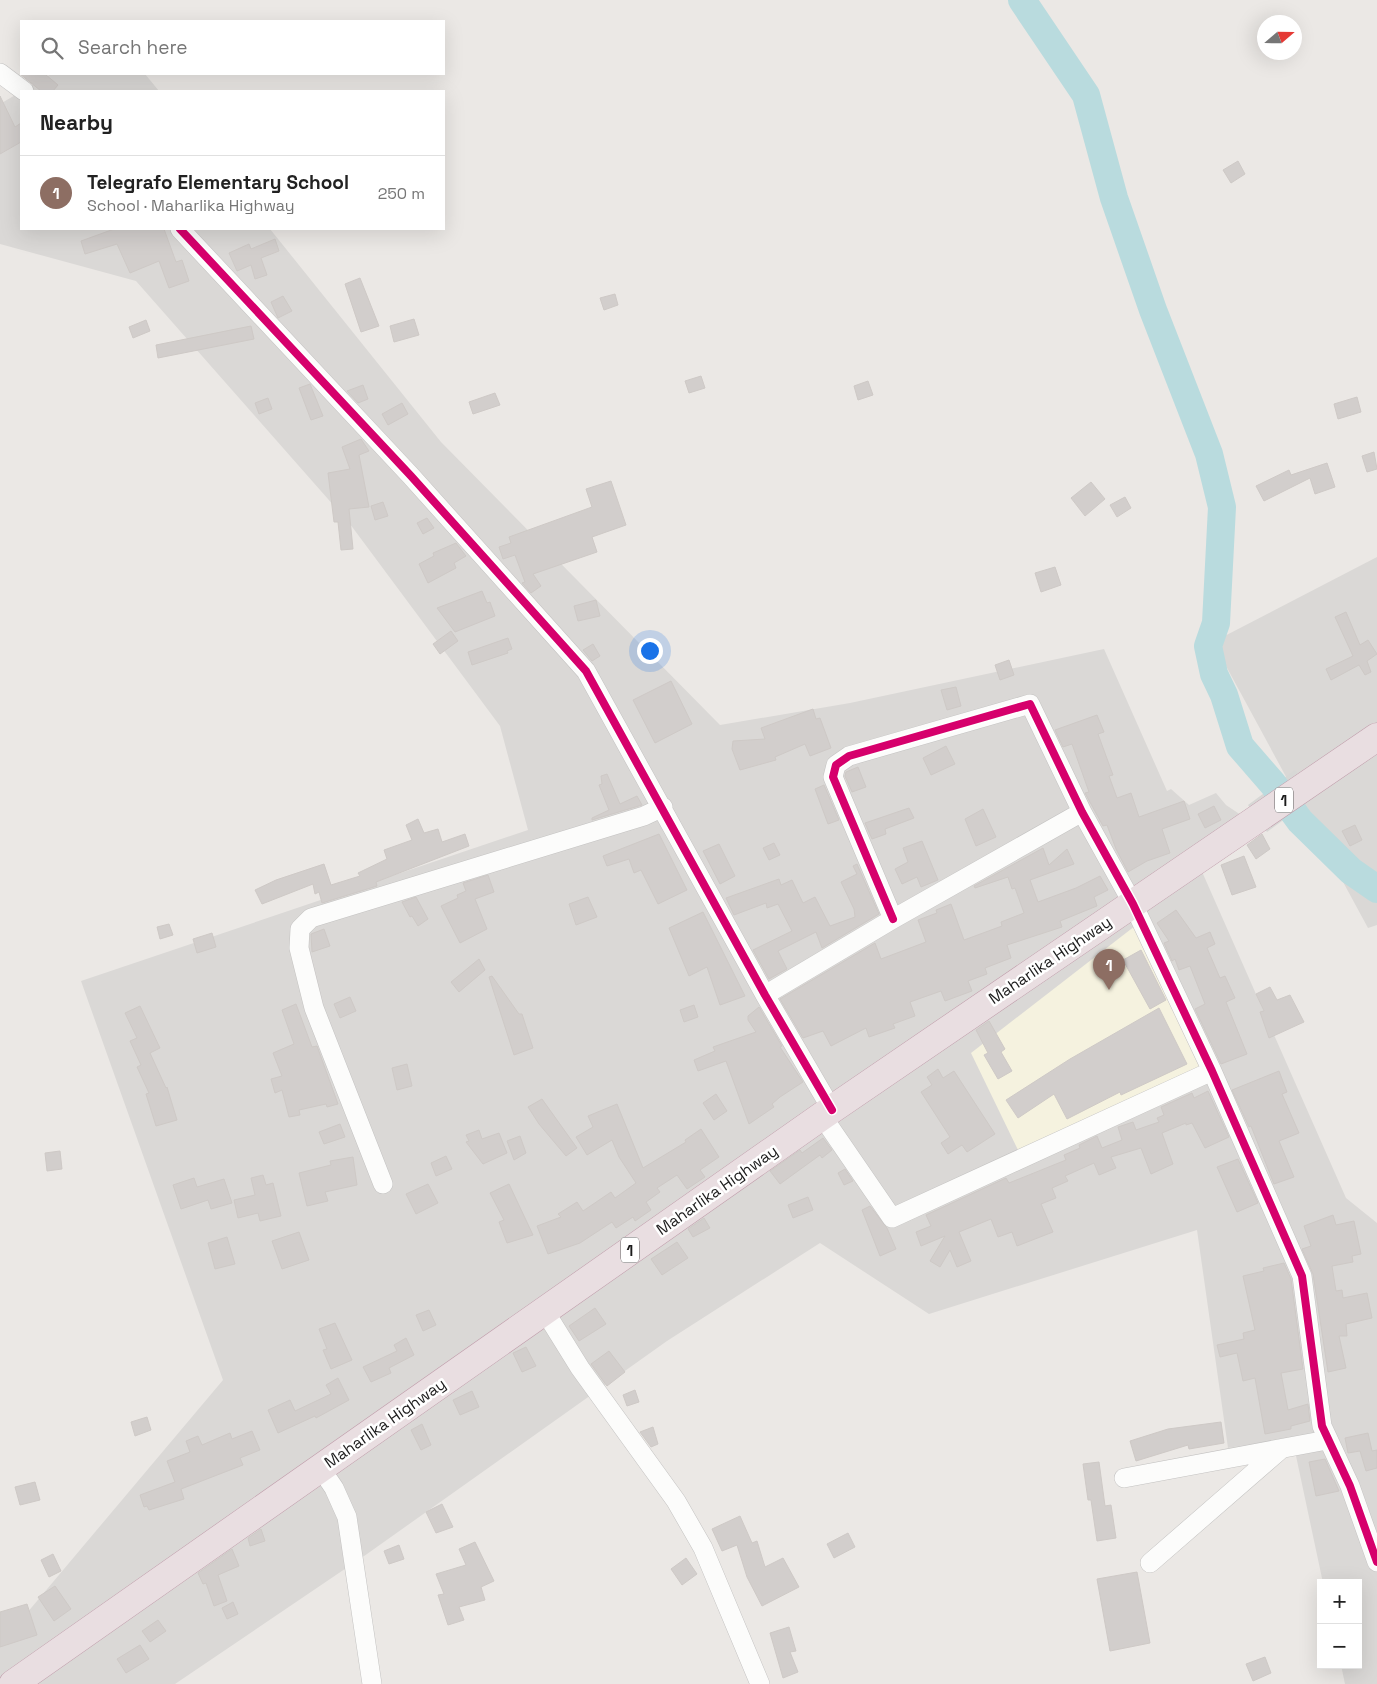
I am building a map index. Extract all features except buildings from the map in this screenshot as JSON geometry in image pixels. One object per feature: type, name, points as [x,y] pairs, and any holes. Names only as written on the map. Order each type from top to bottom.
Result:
[{"type":"highway","name":"Maharlika Highway","points":[[13,1684],[827,1113],[1377,737]]},
{"type":"street","points":[[0,73],[23,90]]},
{"type":"street","points":[[181,230],[411,476],[586,671],[663,807],[827,1113],[892,1218],[1212,1072]]},
{"type":"street","points":[[893,919],[833,777],[836,765],[849,756],[1030,704],[1082,812],[1133,904],[1212,1072],[1302,1276],[1322,1426],[1350,1486],[1377,1562]]},
{"type":"street","points":[[383,1184],[314,1008],[299,948],[300,929],[311,918],[639,817],[663,807]]},
{"type":"street","points":[[765,995],[893,919],[1082,812]]},
{"type":"street","points":[[544,1310],[580,1368],[680,1509],[703,1548],[760,1684]]},
{"type":"street","points":[[1124,1478],[1327,1440]]},
{"type":"street","points":[[1150,1563],[1281,1449]]},
{"type":"street","points":[[320,1469],[334,1488],[347,1517],[372,1684]]},
{"type":"shaded area","points":[[49,75],[146,75],[158,90],[24,90]]},
{"type":"shaded area","points":[[20,93],[20,230],[271,230],[441,442],[720,725],[850,703],[1104,649],[1167,791],[1171,789],[1189,805],[1216,793],[1226,805],[1241,815],[1192,849],[1346,1198],[1377,1223],[1377,1684],[1345,1684],[1342,1669],[1362,1669],[1362,1579],[1322,1579],[1292,1437],[1228,1448],[1197,1230],[929,1314],[820,1243],[667,1341],[367,1554],[175,1684],[0,1684],[0,1645],[223,1380],[81,981],[528,830],[500,726],[350,524],[136,281],[0,244],[0,104]]},
{"type":"shaded area","points":[[1377,557],[1377,925],[1368,928],[1213,642]]},
{"type":"shaded area","points":[[1135,926],[1200,1067],[1020,1154],[971,1053]]},
{"type":"pier","points":[[1295,770],[1315,797],[1267,832],[1248,805]]},
{"type":"waterway","points":[[1022,0],[1086,95],[1114,198],[1153,310],[1209,454],[1222,507],[1216,623],[1208,646],[1214,674],[1224,695],[1240,746],[1273,784],[1300,821],[1351,871],[1377,889]]},
{"type":"cycle path","points":[[181,230],[411,476],[586,671],[765,995],[832,1110]]},
{"type":"cycle path","points":[[893,919],[833,777],[836,765],[849,756],[1030,704],[1082,812],[1133,904],[1212,1071],[1302,1276],[1322,1426],[1350,1486],[1377,1562]]},
{"type":"place","name":"Telegrafo Elementary School","points":[[1109,990]]}]
